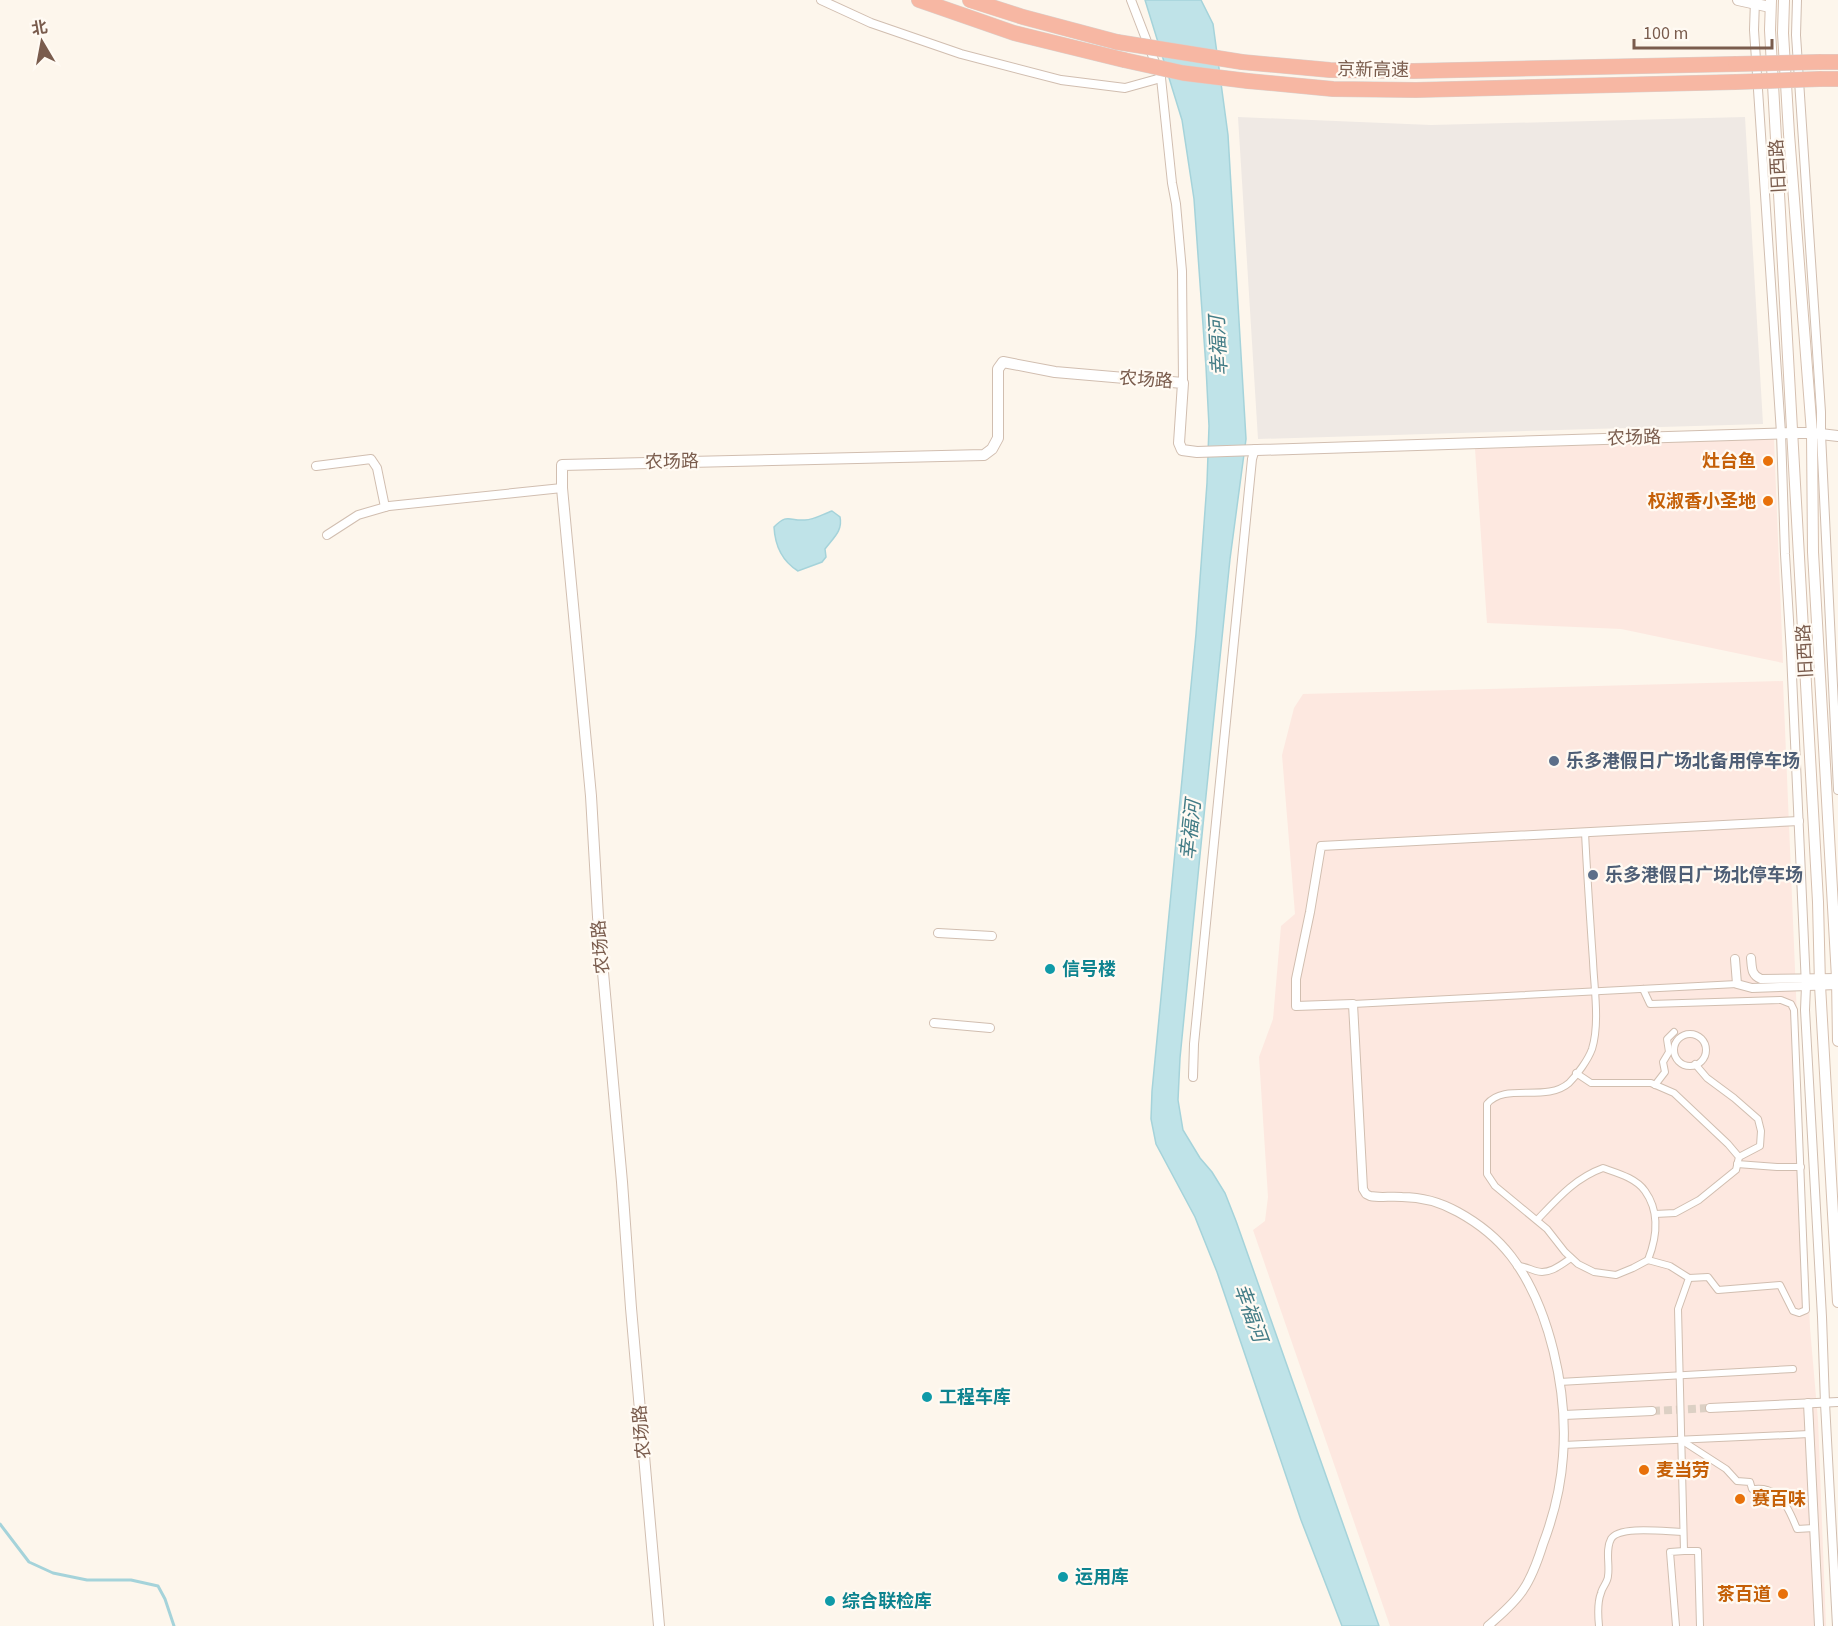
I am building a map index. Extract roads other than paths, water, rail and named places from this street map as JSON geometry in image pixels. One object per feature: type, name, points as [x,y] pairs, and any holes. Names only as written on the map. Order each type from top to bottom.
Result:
[{"type":"highway","name":"京新高速","points":[[920,0],[1014,33],[1183,73],[1333,89],[1416,90],[1838,79]]},
{"type":"highway","name":"京新高速","points":[[970,0],[1117,42],[1242,62],[1330,70],[1414,71],[1838,62]]},
{"type":"street","points":[[821,0],[871,23],[961,54],[1061,80],[1125,88],[1161,78]]},
{"type":"street","points":[[1131,0],[1161,78],[1182,271],[1183,382]]},
{"type":"street","points":[[1738,0],[1771,4]]},
{"type":"street","name":"旧西路","points":[[1785,0],[1783,33],[1789,135],[1816,434],[1813,552],[1835,902],[1838,1041]]},
{"type":"street","points":[[1797,0],[1796,35],[1821,412],[1816,434],[1838,790]]},
{"type":"street","points":[[1755,2],[1754,30],[1780,433],[1806,982],[1805,1010],[1837,1626]]},
{"type":"street","name":"旧西路","points":[[1771,4],[1770,30],[1838,1302]]},
{"type":"street","name":"农场路","points":[[659,1626],[598,918],[591,796],[562,488],[562,465],[984,455],[992,449],[998,438],[998,369],[1003,362],[1055,372],[1183,382],[1179,443],[1182,450],[1197,452],[1780,433],[1838,436]]},
{"type":"street","points":[[1193,1077],[1194,1044],[1253,449]]},
{"type":"street","points":[[316,466],[371,459],[377,468],[385,507]]},
{"type":"street","points":[[327,535],[358,515],[385,507],[562,488]]},
{"type":"street","points":[[1799,822],[1321,846],[1296,979],[1296,1006],[1737,984],[1752,988],[1806,982]]},
{"type":"street","points":[[1585,832],[1595,992],[1592,1050],[1568,1083],[1551,1092],[1505,1094],[1492,1098],[1487,1104],[1487,1174],[1496,1186],[1537,1220],[1578,1264],[1594,1272],[1616,1275],[1648,1260],[1670,1266],[1689,1278],[1708,1277],[1718,1290],[1780,1285],[1794,1311],[1799,1313],[1806,1310],[1794,1010],[1791,1004],[1781,1000],[1650,1004],[1643,989]]},
{"type":"street","points":[[1818,902],[1835,902]]},
{"type":"street","points":[[938,933],[992,936]]},
{"type":"street","points":[[1751,958],[1752,972],[1755,977],[1761,979],[1837,982]]},
{"type":"street","points":[[1735,959],[1737,984]]},
{"type":"street","points":[[1353,1004],[1363,1189],[1366,1194],[1376,1197],[1424,1198],[1459,1212],[1496,1239],[1517,1266],[1536,1302],[1548,1334],[1559,1382],[1563,1415],[1563,1445],[1560,1486],[1553,1518],[1523,1590],[1488,1626]]},
{"type":"street","points":[[934,1023],[990,1028]]},
{"type":"street","points":[[1655,1085],[1665,1072],[1663,1062],[1671,1047],[1676,1041],[1690,1034],[1699,1037],[1706,1050],[1702,1060],[1695,1064],[1689,1065],[1679,1061],[1671,1047],[1667,1039],[1674,1032]]},
{"type":"street","points":[[1695,1064],[1707,1078],[1758,1119],[1761,1131],[1760,1146],[1738,1160]]},
{"type":"street","points":[[1576,1073],[1591,1083],[1651,1083],[1674,1093],[1728,1144],[1738,1160],[1736,1170],[1699,1200],[1676,1213],[1655,1214]]},
{"type":"street","points":[[1738,1160],[1777,1167],[1801,1167]]},
{"type":"street","points":[[1537,1220],[1572,1185],[1589,1173],[1604,1168],[1625,1176],[1645,1190],[1655,1214],[1656,1230],[1648,1260]]},
{"type":"street","points":[[1517,1266],[1527,1266],[1537,1272],[1550,1271],[1571,1257]]},
{"type":"street","points":[[1684,1551],[1678,1310],[1689,1278]]},
{"type":"street","points":[[1559,1382],[1793,1369]]},
{"type":"street","points":[[1710,1408],[1838,1402]]},
{"type":"street","points":[[1808,1403],[1820,1626]]},
{"type":"street","points":[[1563,1415],[1652,1411]]},
{"type":"street","points":[[1563,1445],[1809,1434]]},
{"type":"street","points":[[1681,1440],[1726,1469],[1737,1481],[1750,1482],[1752,1489],[1768,1490],[1781,1499],[1797,1528],[1814,1528]]},
{"type":"street","points":[[1599,1626],[1599,1601],[1601,1591],[1608,1579],[1608,1549],[1611,1538],[1617,1533],[1638,1530],[1683,1532]]},
{"type":"street","points":[[1676,1626],[1671,1552],[1684,1551],[1698,1551],[1700,1626]]},
{"type":"water","name":"幸福河","points":[[1145,0],[1201,0],[1213,24],[1228,135],[1246,439],[1230,559],[1180,1058],[1178,1100],[1183,1130],[1225,1193],[1236,1221],[1379,1626],[1342,1626],[1301,1520],[1217,1272],[1195,1217],[1156,1144],[1151,1119],[1196,634],[1209,426],[1194,199],[1182,120]]},
{"type":"water","points":[[832,511],[840,517],[841,522],[837,534],[825,549],[826,557],[822,562],[798,571],[780,552],[774,527],[785,519],[808,520]]},
{"type":"waterway","points":[[0,1524],[29,1562],[53,1573],[87,1580],[131,1580],[158,1586],[174,1626]]},
{"type":"tunnel","points":[[1652,1411],[1710,1408]]},
{"type":"place","name":"灶台鱼","points":[[1768,461]]},
{"type":"place","name":"权淑香小圣地","points":[[1768,501]]},
{"type":"place","name":"乐多港假日广场北备用停车场","points":[[1554,761]]},
{"type":"place","name":"乐多港假日广场北停车场","points":[[1593,875]]},
{"type":"place","name":"信号楼","points":[[1050,969]]},
{"type":"place","name":"工程车库","points":[[927,1397]]},
{"type":"place","name":"麦当劳","points":[[1644,1470]]},
{"type":"place","name":"赛百味","points":[[1740,1499]]},
{"type":"place","name":"运用库","points":[[1063,1577]]},
{"type":"place","name":"茶百道","points":[[1783,1594]]},
{"type":"place","name":"综合联检库","points":[[830,1601]]}]
